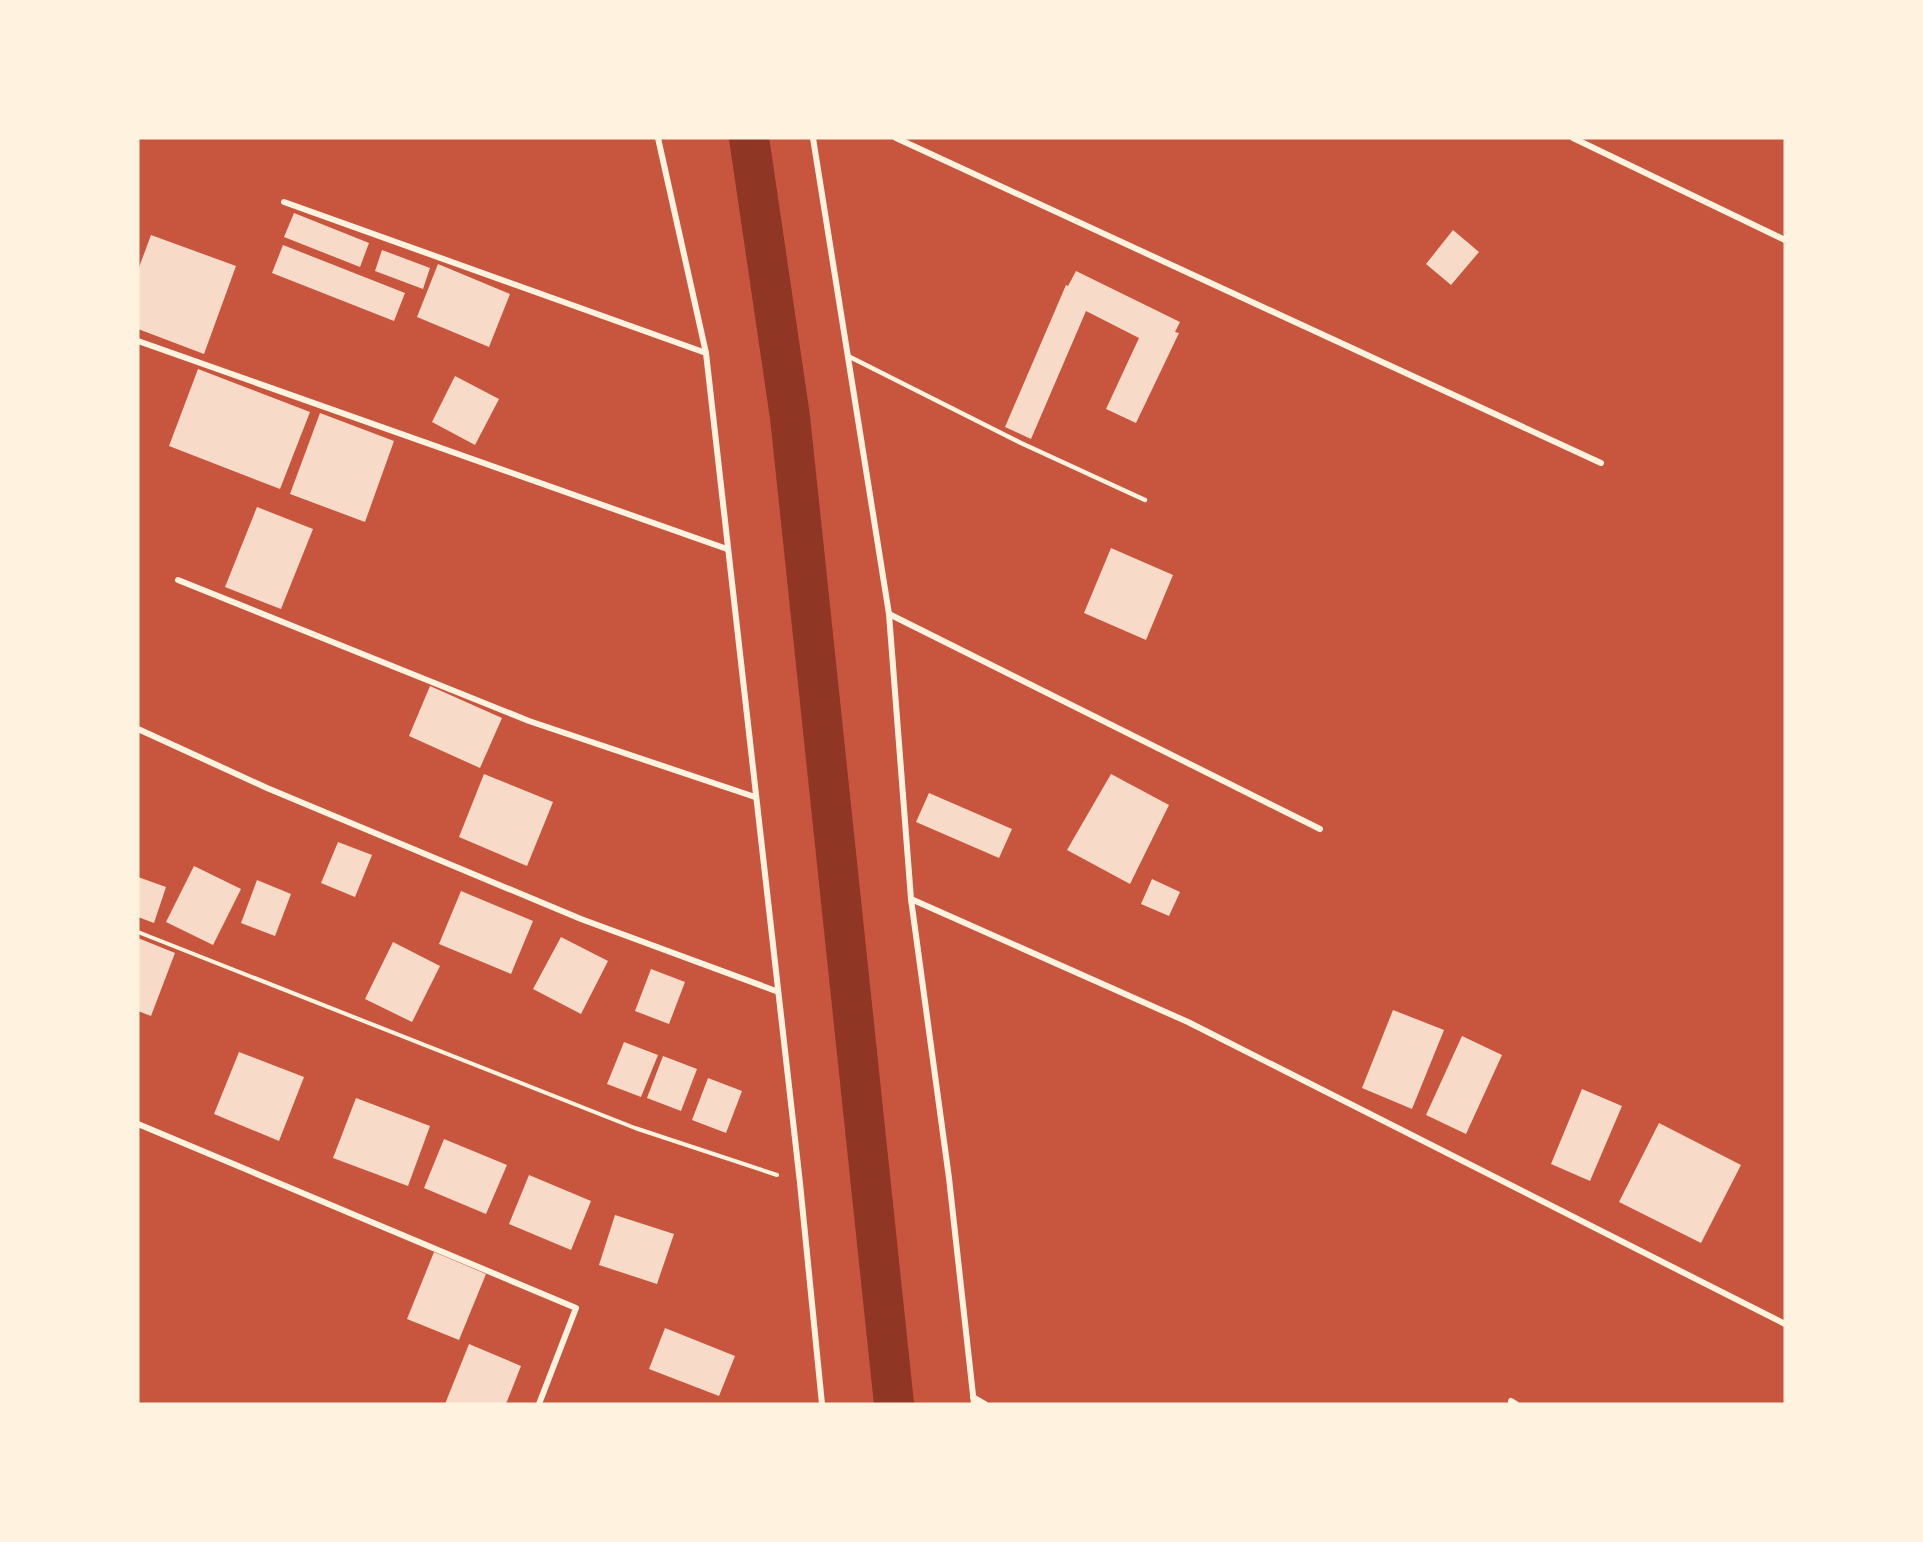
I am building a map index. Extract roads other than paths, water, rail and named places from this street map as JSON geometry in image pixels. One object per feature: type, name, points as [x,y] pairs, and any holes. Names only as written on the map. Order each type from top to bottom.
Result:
[{"type":"street","points":[[657,138],[706,353],[776,991],[800,1183],[822,1404]]},
{"type":"street","points":[[813,138],[889,614],[911,899],[949,1178],[974,1401],[985,1404]]},
{"type":"street","points":[[896,138],[1601,463]]},
{"type":"street","points":[[1573,138],[1785,240]]},
{"type":"street","points":[[284,202],[706,353]]},
{"type":"street","points":[[138,341],[727,549]]},
{"type":"street","points":[[178,580],[530,721],[755,797]]},
{"type":"street","points":[[889,614],[1320,829]]},
{"type":"street","points":[[138,729],[267,788],[581,919],[776,991]]},
{"type":"street","points":[[911,899],[1188,1022],[1785,1324]]},
{"type":"street","points":[[138,1124],[576,1308],[539,1404]]},
{"type":"lane","points":[[848,356],[1021,443],[1145,500]]},
{"type":"waterway","points":[[749,138],[790,417],[894,1404]]}]
